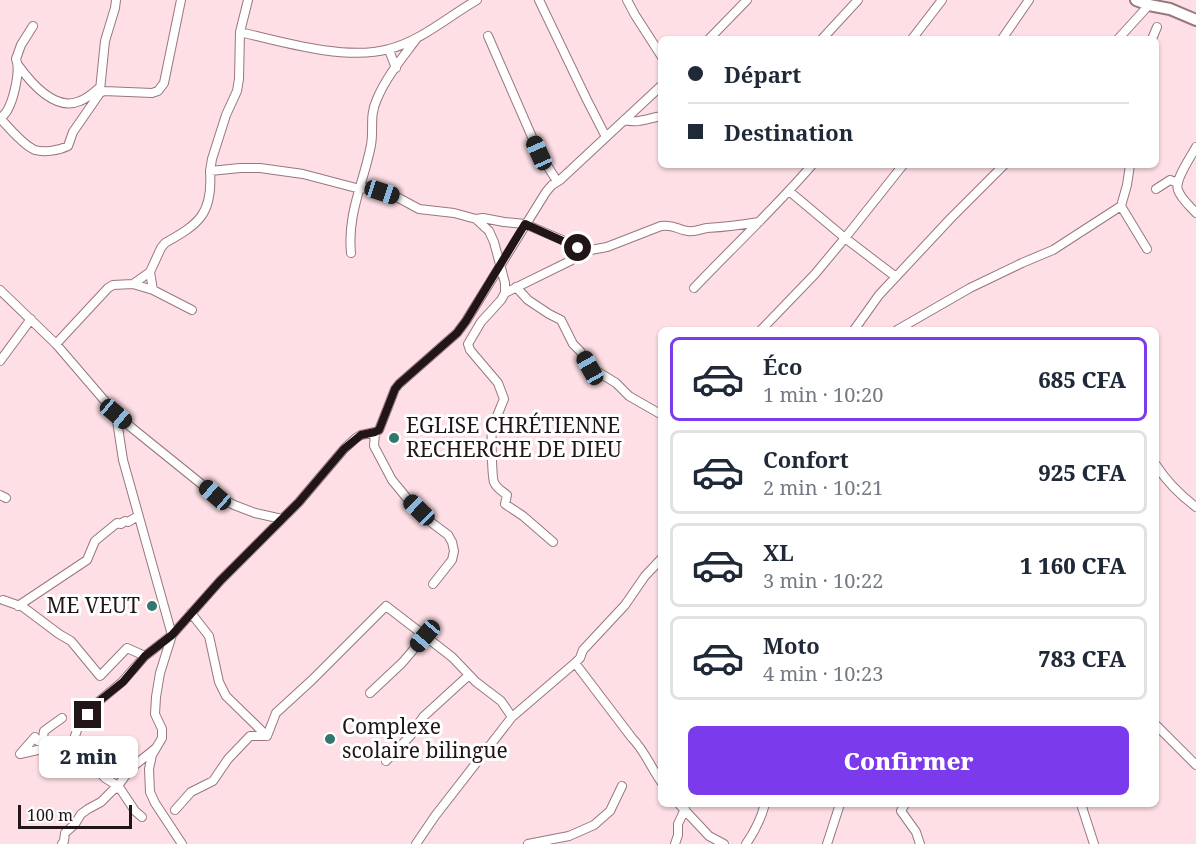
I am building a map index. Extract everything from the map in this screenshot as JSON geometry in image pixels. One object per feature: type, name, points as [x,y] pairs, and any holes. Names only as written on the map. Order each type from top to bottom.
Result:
[{"type":"highway","points":[[1136,0],[1149,5],[1172,5],[1196,20]]},
{"type":"street","points":[[18,65],[14,90],[7,111],[0,118],[34,149],[66,148],[73,132],[100,90],[105,41],[116,0]]},
{"type":"street","points":[[33,26],[21,45],[16,59],[27,77],[53,99],[65,104],[78,102],[100,90],[152,93],[161,88],[166,76],[181,0]]},
{"type":"street","points":[[133,284],[150,272],[165,243],[196,224],[202,217],[209,198],[212,159],[226,115],[237,91],[240,32],[248,0]]},
{"type":"street","points":[[240,32],[311,49],[351,52],[389,50],[418,37],[477,0]]},
{"type":"street","points":[[539,0],[606,137]]},
{"type":"street","points":[[627,0],[658,51]]},
{"type":"street","points":[[712,36],[747,0]]},
{"type":"street","points":[[825,36],[858,0]]},
{"type":"street","points":[[914,36],[942,0]]},
{"type":"street","points":[[1004,36],[1029,0]]},
{"type":"street","points":[[1121,36],[1149,5]]},
{"type":"street","points":[[1153,36],[1157,27]]},
{"type":"street","points":[[488,36],[539,153],[557,181]]},
{"type":"street","points":[[351,253],[351,221],[372,144],[373,109],[383,87],[418,37]]},
{"type":"street","points":[[389,50],[396,68]]},
{"type":"street","points":[[433,584],[452,560],[454,551],[452,542],[448,535],[432,523],[392,480],[374,446],[375,432],[381,425],[399,384],[457,333],[466,321],[552,184],[658,89]]},
{"type":"street","points":[[624,120],[639,122],[658,117]]},
{"type":"street","points":[[1196,147],[1177,189],[1184,201],[1196,213]]},
{"type":"street","points":[[210,171],[260,168],[303,174],[360,189],[370,188],[395,196],[419,209],[454,213],[476,219],[525,224],[585,251]]},
{"type":"street","points":[[694,288],[809,168]]},
{"type":"street","points":[[763,327],[815,274],[901,168]]},
{"type":"street","points":[[856,327],[879,295],[1001,168]]},
{"type":"street","points":[[902,327],[970,288],[1022,262],[1053,250],[1120,206],[1130,168]]},
{"type":"street","points":[[364,178],[370,188]]},
{"type":"street","points":[[1156,189],[1170,180],[1178,183]]},
{"type":"street","points":[[789,191],[896,277]]},
{"type":"street","points":[[1120,206],[1147,249]]},
{"type":"street","points":[[476,219],[489,231],[494,242],[505,283],[505,293],[501,300],[481,322],[468,344],[470,350],[498,383],[504,399],[492,431],[493,481],[507,495],[505,504],[553,542]]},
{"type":"street","points":[[505,293],[570,261],[585,251],[607,247],[661,226],[669,225],[686,231],[696,231],[759,222]]},
{"type":"street","points":[[150,272],[153,290]]},
{"type":"street","points":[[56,344],[108,288],[114,285],[133,284],[153,290],[192,310]]},
{"type":"street","points":[[516,287],[528,300],[561,320],[569,338],[590,368],[616,382],[629,396],[658,413]]},
{"type":"street","points":[[0,290],[56,344],[116,414],[215,495],[255,513],[282,519]]},
{"type":"street","points":[[0,361],[31,320]]},
{"type":"street","points":[[116,414],[123,460],[172,635],[160,673],[156,697],[155,714],[162,729],[162,738],[152,755],[148,769],[150,792],[182,844]]},
{"type":"street","points":[[74,742],[78,727],[98,702],[123,682],[145,656],[172,635],[220,581],[299,502],[344,449],[361,435],[375,432]]},
{"type":"street","points":[[1159,470],[1179,494],[1196,507]]},
{"type":"street","points":[[18,606],[87,560],[95,541],[117,523],[128,522],[138,516]]},
{"type":"street","points":[[416,844],[512,717],[580,658],[583,650],[625,605],[645,576],[658,562]]},
{"type":"street","points":[[3,600],[23,607],[71,641],[100,676],[127,648],[145,656]]},
{"type":"street","points":[[267,736],[276,713],[386,606],[452,657],[469,675],[501,701],[512,717]]},
{"type":"street","points":[[191,613],[208,636],[219,682],[226,696],[267,736]]},
{"type":"street","points":[[370,693],[402,663],[425,636]]},
{"type":"street","points":[[575,663],[640,746],[658,778]]},
{"type":"street","points":[[386,761],[411,735],[423,717],[469,675]]},
{"type":"street","points":[[62,718],[44,731],[43,738],[38,741],[35,736],[20,754],[74,742]]},
{"type":"street","points":[[1159,728],[1196,765]]},
{"type":"street","points":[[175,810],[191,792],[213,781],[228,759],[250,736],[267,736]]},
{"type":"street","points":[[74,742],[105,778],[119,787],[135,811],[142,817]]},
{"type":"street","points":[[62,844],[65,834],[81,814],[101,802],[119,787],[130,769],[156,748]]},
{"type":"street","points":[[528,844],[569,836],[594,825],[610,811],[622,786]]},
{"type":"street","points":[[675,844],[682,807]]},
{"type":"street","points":[[682,807],[709,836],[724,844]]},
{"type":"street","points":[[746,844],[758,825],[764,807]]},
{"type":"street","points":[[826,844],[839,807]]},
{"type":"street","points":[[904,807],[902,811],[916,832],[920,844]]},
{"type":"street","points":[[1082,807],[1094,844]]},
{"type":"place","name":"EGLISE CHRÉTIENNE RECHERCHE DE DIEU","points":[[394,438]]},
{"type":"place","name":"ME VEUT","points":[[152,606]]},
{"type":"place","name":"Complexe scolaire bilingue","points":[[330,739]]},
{"type":"route","points":[[88,715],[98,702],[123,682],[145,656],[172,635],[220,581],[299,502],[344,449],[361,435],[379,430],[395,389],[457,333],[525,224],[578,248]]}]
